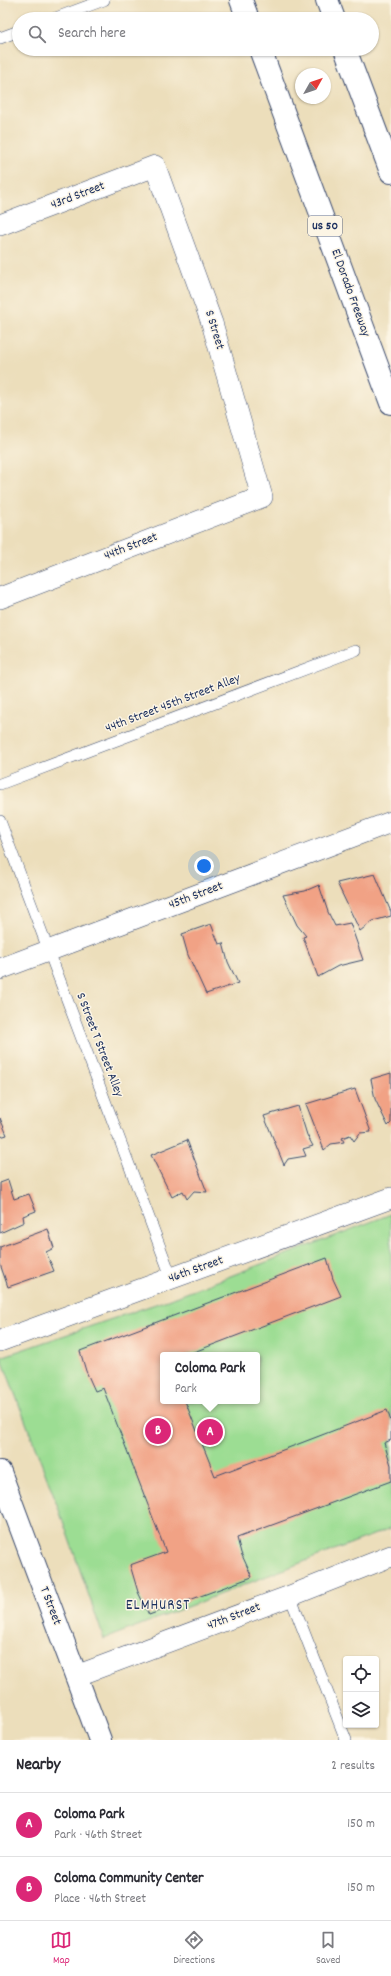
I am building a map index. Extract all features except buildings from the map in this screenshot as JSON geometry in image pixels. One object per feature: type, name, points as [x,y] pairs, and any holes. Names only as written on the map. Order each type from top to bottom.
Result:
[{"type":"main road","points":[[241,0],[245,12]]},
{"type":"main road","points":[[327,0],[331,12]]},
{"type":"main road","name":"El Dorado Freeway","points":[[263,56],[391,402]]},
{"type":"main road","points":[[348,56],[391,172]]},
{"type":"main road","name":"T Street","points":[[0,1472],[100,1740]]},
{"type":"street","name":"43rd Street","points":[[0,225],[155,166]]},
{"type":"street","name":"S Street","points":[[155,166],[212,323],[262,497]]},
{"type":"street","name":"44th Street","points":[[0,598],[262,497]]},
{"type":"street","name":"45th Street","points":[[0,969],[391,822]]},
{"type":"street","name":"46th Street","points":[[0,1341],[391,1198]]},
{"type":"street","name":"47th Street","points":[[76,1676],[290,1596],[391,1556]]},
{"type":"lane","points":[[71,12],[104,0]]},
{"type":"lane","points":[[0,38],[12,34]]},
{"type":"lane","name":"44th Street 45th Street Alley","points":[[0,784],[356,650]]},
{"type":"lane","name":"S Street T Street Alley","points":[[0,821],[172,1279]]},
{"type":"lane","points":[[290,1596],[346,1740]]},
{"type":"green space","points":[[391,1214],[391,1528],[104,1639],[58,1507],[1,1357],[176,1297]]},
{"type":"place","name":"Coloma Community Center","points":[[158,1431]]},
{"type":"place","name":"Coloma Park","points":[[210,1432]]},
{"type":"district","name":"ELMHURST","points":[[158,1606]]}]
